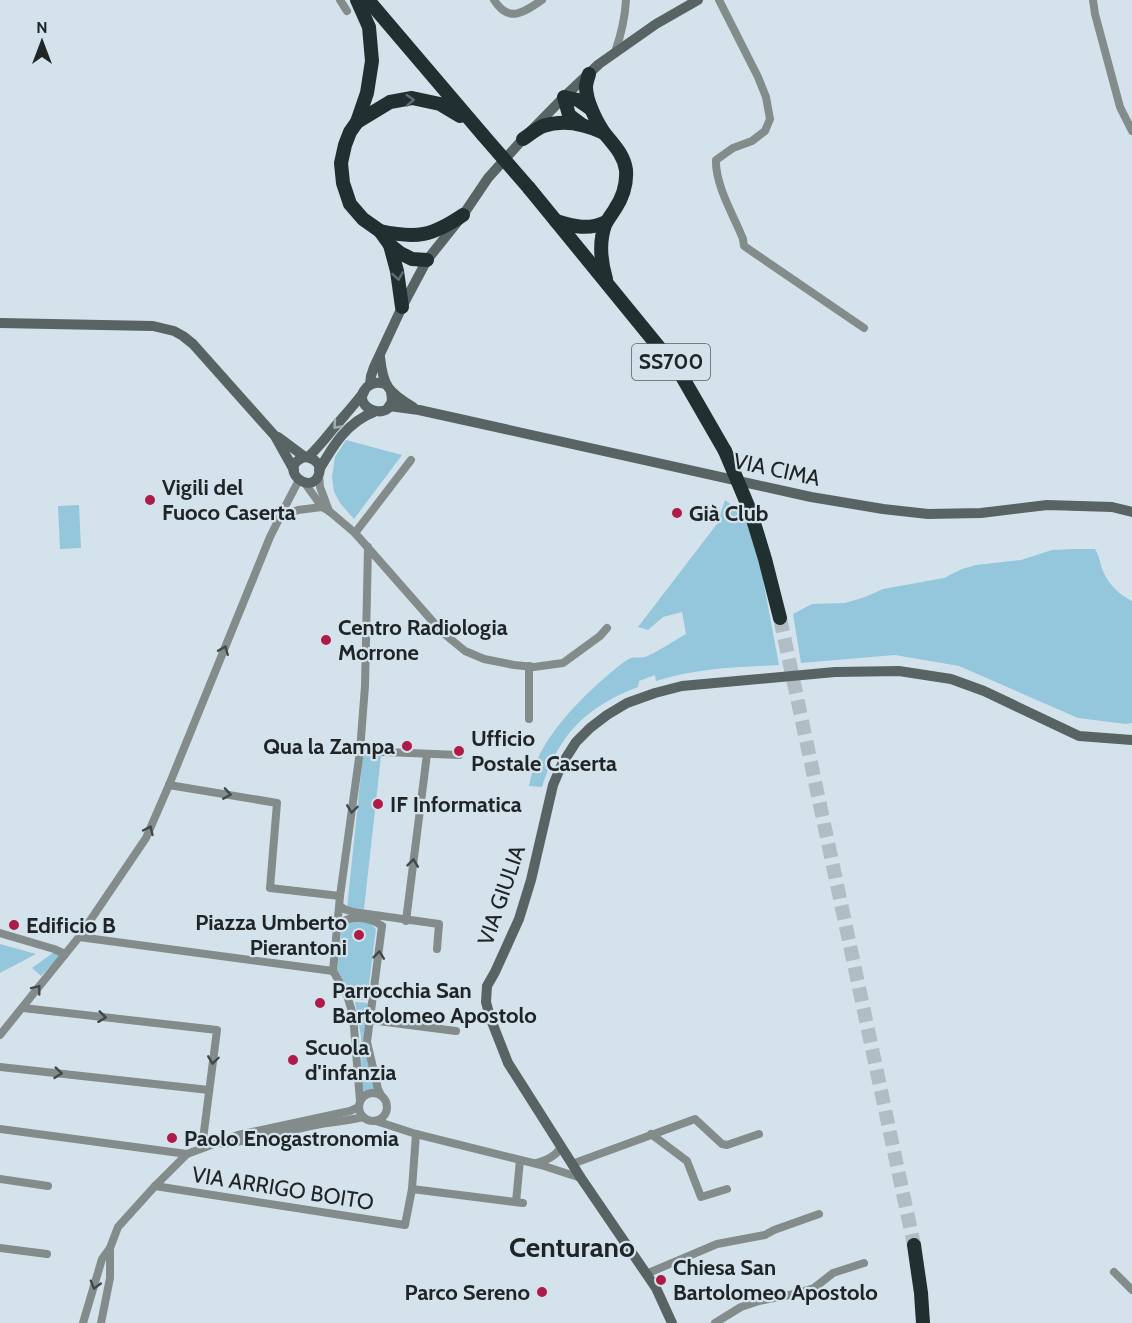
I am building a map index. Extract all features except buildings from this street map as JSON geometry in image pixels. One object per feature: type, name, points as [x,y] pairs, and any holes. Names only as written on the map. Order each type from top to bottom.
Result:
[{"type":"highway","points":[[357,0],[369,27],[372,61],[366,93],[357,122],[350,132],[341,163],[343,183],[350,204],[363,219],[381,231],[402,236],[418,236],[434,232],[463,215]]},
{"type":"highway","name":"SS700","points":[[368,0],[556,220],[680,373],[725,451],[751,513],[780,618]]},
{"type":"highway","points":[[589,74],[586,86],[592,110],[604,133],[614,143],[626,170],[626,187],[606,222],[603,234],[602,260],[606,282]]},
{"type":"highway","points":[[581,124],[569,116],[564,97],[578,100],[592,110]]},
{"type":"highway","name":"SS700","points":[[357,122],[390,102],[412,98],[440,104],[479,130]]},
{"type":"highway","points":[[523,139],[542,127],[560,122],[590,126],[604,133]]},
{"type":"highway","points":[[556,220],[568,225],[587,228],[606,222]]},
{"type":"highway","points":[[381,231],[390,245],[397,271],[402,307]]},
{"type":"highway","points":[[402,236],[416,244],[427,260]]},
{"type":"highway","points":[[390,245],[412,259],[427,260]]},
{"type":"highway","points":[[914,1245],[923,1323]]},
{"type":"street","points":[[340,0],[347,11]]},
{"type":"street","points":[[494,0],[504,12],[513,15],[524,12],[542,0]]},
{"type":"street","points":[[615,52],[623,26],[626,0]]},
{"type":"street","points":[[374,412],[364,404],[363,396],[402,307],[427,260],[463,215],[488,178],[523,139],[589,74],[615,52],[656,24],[698,0]]},
{"type":"street","points":[[719,0],[758,77],[770,119],[765,131],[752,141],[733,148],[716,160],[719,178],[744,239],[744,246],[864,328]]},
{"type":"street","points":[[1093,0],[1120,106],[1132,131]]},
{"type":"street","points":[[0,323],[153,327],[174,331],[183,336],[200,351],[275,436],[296,477],[326,509],[355,532],[442,632],[465,651],[484,659],[514,665],[563,663],[600,636],[607,628]]},
{"type":"street","points":[[302,481],[315,480],[345,430],[362,416],[382,411],[392,402],[381,372],[380,357]]},
{"type":"street","points":[[294,470],[299,460],[307,457],[321,445],[367,388],[377,382],[388,388]]},
{"type":"street","name":"VIA CIMA","points":[[388,388],[403,401],[419,410]]},
{"type":"street","name":"VIA CIMA","points":[[389,406],[419,410],[811,497],[883,509],[928,514],[981,513],[1047,506],[1112,507],[1132,512]]},
{"type":"street","points":[[275,436],[315,460],[326,509]]},
{"type":"street","points":[[355,532],[411,460]]},
{"type":"street","points":[[0,1035],[79,937],[146,838],[170,785],[270,537],[288,499],[302,481]]},
{"type":"street","points":[[281,517],[298,510],[326,509]]},
{"type":"street","points":[[363,1117],[359,1104],[353,1015],[347,995],[333,971],[340,896],[360,751],[365,686],[368,548]]},
{"type":"street","points":[[529,666],[529,719]]},
{"type":"street","name":"VIA GIULIA","points":[[672,1323],[656,1288],[561,1148],[508,1063],[486,1002],[487,986],[519,919],[531,880],[553,785],[568,752],[590,728],[607,715],[627,703],[655,693],[682,686],[835,672],[899,671],[951,679],[984,691],[1079,736],[1132,740]]},
{"type":"street","points":[[360,751],[459,755]]},
{"type":"street","points":[[406,921],[428,754]]},
{"type":"street","points":[[170,785],[277,802],[270,888],[340,896]]},
{"type":"street","points":[[340,906],[348,911],[439,924],[437,949]]},
{"type":"street","points":[[338,925],[350,918],[372,920],[382,926]]},
{"type":"street","points":[[390,918],[382,926],[367,1042],[378,1089],[398,1127]]},
{"type":"street","points":[[0,933],[65,954]]},
{"type":"street","points":[[79,937],[333,971]]},
{"type":"street","points":[[347,995],[374,996]]},
{"type":"street","points":[[23,1008],[216,1030],[208,1090],[206,1146]]},
{"type":"street","points":[[370,1020],[456,1031]]},
{"type":"street","points":[[0,1067],[208,1090]]},
{"type":"street","points":[[83,1323],[102,1259],[110,1248],[118,1227],[187,1154],[238,1135],[350,1111],[359,1104],[363,1097],[372,1093],[381,1095]]},
{"type":"street","points":[[376,1121],[384,1117],[387,1108]]},
{"type":"street","points":[[206,1146],[242,1142],[319,1124],[363,1117],[416,1134],[581,1178]]},
{"type":"street","points":[[572,1164],[695,1119],[722,1144],[727,1145],[759,1134]]},
{"type":"street","points":[[0,1129],[187,1154]]},
{"type":"street","points":[[416,1134],[412,1189],[520,1202],[520,1161]]},
{"type":"street","points":[[651,1134],[687,1161],[701,1197],[727,1189]]},
{"type":"street","points":[[535,1164],[555,1156],[561,1148]]},
{"type":"street","points":[[0,1179],[48,1186]]},
{"type":"street","name":"VIA ARRIGO BOITO","points":[[155,1186],[405,1225],[412,1189]]},
{"type":"street","points":[[646,1274],[717,1244],[765,1235],[819,1214]]},
{"type":"street","points":[[0,1248],[47,1254]]},
{"type":"street","points":[[101,1323],[110,1278],[110,1248]]},
{"type":"street","points":[[715,1323],[759,1301],[814,1288],[833,1273],[864,1263]]},
{"type":"street","points":[[1114,1272],[1132,1290]]},
{"type":"shaded area","points":[[346,440],[402,455],[354,519],[334,492],[332,477],[335,457]]},
{"type":"shaded area","points":[[725,500],[745,515],[762,574],[779,665],[702,671],[656,681],[655,675],[639,681],[638,687],[589,713],[566,737],[549,768],[542,787],[529,786],[539,756],[556,728],[590,692],[627,660],[645,657],[686,634],[682,612],[663,617],[648,630],[638,627],[717,524]]},
{"type":"shaded area","points":[[79,505],[81,548],[60,549],[58,506]]},
{"type":"shaded area","points":[[1095,549],[1109,582],[1119,593],[1132,601],[1132,723],[1078,718],[959,666],[895,655],[801,663],[793,614],[812,604],[845,603],[883,589],[944,578],[976,565],[1021,560],[1052,550]]},
{"type":"shaded area","points":[[363,755],[381,756],[364,909],[347,908]]},
{"type":"shaded area","points":[[351,921],[370,923],[376,929],[368,992],[350,991],[337,971],[342,925]]},
{"type":"shaded area","points":[[0,944],[36,954],[0,973]]},
{"type":"shaded area","points":[[54,952],[61,955],[41,976],[32,968]]},
{"type":"shaded area","points":[[355,1002],[368,1003],[365,1042],[375,1091],[362,1093],[361,1036]]},
{"type":"tunnel","points":[[780,618],[914,1245]]},
{"type":"place","name":"Vigili del Fuoco Caserta","points":[[150,500]]},
{"type":"place","name":"Già Club","points":[[677,513]]},
{"type":"place","name":"Centro Radiologia Morrone","points":[[326,640]]},
{"type":"place","name":"Qua la Zampa","points":[[407,746]]},
{"type":"place","name":"Ufficio Postale Caserta","points":[[459,751]]},
{"type":"place","name":"IF Informatica","points":[[378,804]]},
{"type":"place","name":"Edificio B","points":[[14,925]]},
{"type":"place","name":"Piazza Umberto Pierantoni","points":[[359,935]]},
{"type":"place","name":"Parrocchia San Bartolomeo Apostolo","points":[[320,1003]]},
{"type":"place","name":"Scuola d'infanzia","points":[[293,1060]]},
{"type":"place","name":"Paolo Enogastronomia","points":[[172,1138]]},
{"type":"place","name":"Chiesa San Bartolomeo Apostolo","points":[[661,1280]]},
{"type":"place","name":"Parco Sereno","points":[[542,1292]]},
{"type":"district","name":"Centurano","points":[[572,1247]]}]
